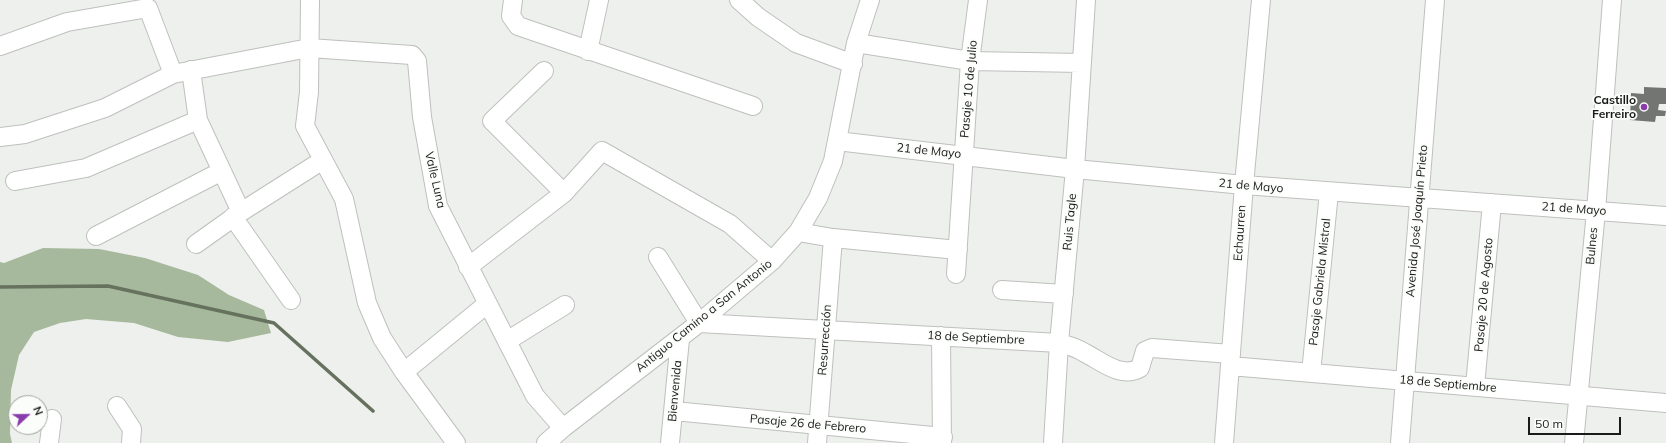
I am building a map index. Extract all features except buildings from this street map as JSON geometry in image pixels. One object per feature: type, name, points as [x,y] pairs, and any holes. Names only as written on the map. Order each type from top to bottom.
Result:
[{"type":"street","points":[[310,0],[309,92],[305,126],[344,199],[367,303],[382,338],[404,372],[456,443]]},
{"type":"street","points":[[513,0],[511,16],[518,26],[752,106]]},
{"type":"street","points":[[588,51],[599,0]]},
{"type":"street","points":[[739,0],[758,17],[796,43],[853,64]]},
{"type":"street","name":"Antiguo Camino a San Antonio","points":[[546,443],[563,428],[680,339],[772,261],[798,232],[818,198],[833,161],[856,43],[870,0]]},
{"type":"street","name":"Pasaje 10 de Julio","points":[[956,274],[970,62],[978,0]]},
{"type":"street","name":"Ruis Tagle","points":[[1053,443],[1059,343],[1075,169],[1086,0]]},
{"type":"street","name":"Echaurren","points":[[1224,443],[1244,185],[1261,0]]},
{"type":"street","name":"Avenida José Joaquín Prieto","points":[[1400,443],[1435,0]]},
{"type":"street","name":"Bulnes","points":[[1574,443],[1596,211],[1612,0]]},
{"type":"street","points":[[0,46],[66,22],[148,8],[173,74]]},
{"type":"street","points":[[856,43],[970,62],[1082,63]]},
{"type":"street","name":"Valle Luna","points":[[0,137],[25,134],[105,108],[173,74],[191,70],[309,48],[412,55],[417,60],[422,117],[438,206],[487,304],[536,396],[563,428]]},
{"type":"street","points":[[191,70],[198,120],[222,171],[237,215],[291,300]]},
{"type":"street","points":[[544,71],[492,121],[564,193]]},
{"type":"street","points":[[15,181],[86,168],[198,120]]},
{"type":"street","name":"21 de Mayo","points":[[837,141],[1075,169],[1244,185],[1666,216]]},
{"type":"street","points":[[468,267],[564,193],[602,151],[730,224],[772,261]]},
{"type":"street","points":[[196,244],[237,215],[323,160]]},
{"type":"street","points":[[96,236],[222,171]]},
{"type":"street","name":"Pasaje Gabriela Mistral","points":[[1311,373],[1329,192]]},
{"type":"street","name":"Pasaje 20 de Agosto","points":[[1475,386],[1492,203]]},
{"type":"street","points":[[798,232],[833,238],[958,250]]},
{"type":"street","name":"Resurrección","points":[[817,443],[833,238]]},
{"type":"street","points":[[658,257],[699,323]]},
{"type":"street","points":[[1002,290],[1064,294]]},
{"type":"street","points":[[404,372],[487,304]]},
{"type":"street","points":[[507,342],[565,305]]},
{"type":"street","name":"18 de Septiembre","points":[[699,323],[1059,343],[1082,351],[1105,366],[1123,370],[1140,368],[1143,361],[1143,354],[1145,351],[1152,348],[1311,373],[1666,403]]},
{"type":"street","points":[[941,336],[943,440]]},
{"type":"street","name":"Bienvenida","points":[[670,443],[680,339]]},
{"type":"street","points":[[117,406],[132,429],[131,443]]},
{"type":"street","name":"Pasaje 26 de Febrero","points":[[674,411],[818,425],[943,440]]},
{"type":"street","points":[[49,443],[52,419]]},
{"type":"green space","points":[[43,248],[99,249],[145,258],[198,275],[229,295],[264,310],[271,333],[228,342],[178,337],[134,323],[86,319],[60,323],[34,332],[19,355],[11,395],[8,395],[8,435],[10,435],[12,443],[0,443],[0,262],[4,263]]},
{"type":"waterway","points":[[0,287],[108,286],[274,323],[373,411]]},
{"type":"place","name":"Castillo Ferreiro","points":[[1644,107]]}]
